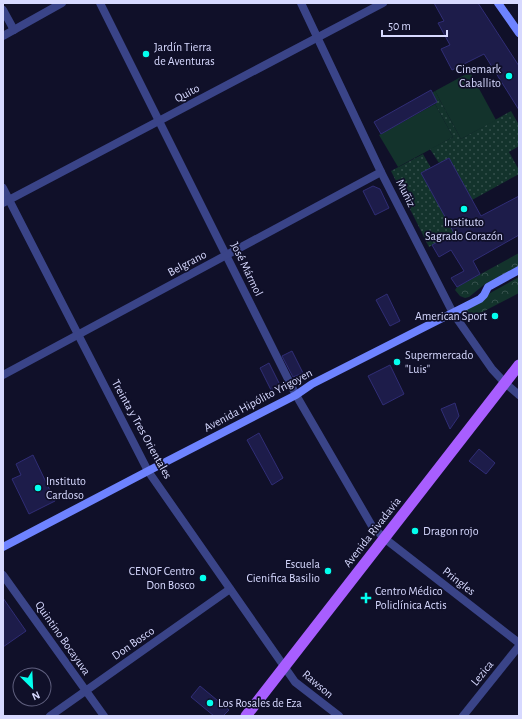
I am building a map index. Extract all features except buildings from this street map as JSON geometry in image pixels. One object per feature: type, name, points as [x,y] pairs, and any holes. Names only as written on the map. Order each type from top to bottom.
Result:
[{"type":"main road","points":[[498,3],[519,33]]},
{"type":"main road","name":"Avenida Hipólito Yrigoyen","points":[[3,547],[296,395],[312,384],[480,299],[484,296],[488,287],[519,270]]},
{"type":"main road","name":"Avenida Rivadavia","points":[[246,716],[519,365]]},
{"type":"street","points":[[3,36],[62,3]]},
{"type":"street","name":"José Mármol","points":[[100,3],[296,395],[372,526],[384,538]]},
{"type":"street","name":"Muñiz","points":[[301,3],[382,172],[453,313],[492,369],[519,395]]},
{"type":"street","name":"Quito","points":[[6,202],[383,3]]},
{"type":"street","points":[[3,10],[14,30]]},
{"type":"street","name":"Belgrano","points":[[3,375],[382,172]]},
{"type":"street","name":"Treinta y Tres Orientales","points":[[3,188],[6,202],[78,335],[148,471],[285,667]]},
{"type":"street","name":"Pringles","points":[[384,538],[519,643]]},
{"type":"street","name":"Quintino Bocayuva","points":[[3,575],[104,716]]},
{"type":"street","name":"Don Bosco","points":[[50,716],[230,589]]},
{"type":"street","name":"Lezica","points":[[463,716],[519,646]]},
{"type":"street","name":"Rawson","points":[[285,667],[295,682],[339,716]]},
{"type":"green space","points":[[470,72],[496,120],[461,139],[435,91]]},
{"type":"green space","points":[[435,91],[461,139],[511,111],[519,125],[519,146],[509,152],[519,170],[519,174],[472,200],[449,158],[439,163],[430,149],[453,137],[435,104],[437,102],[432,93]]},
{"type":"green space","points":[[435,104],[453,137],[398,167],[379,135]]},
{"type":"green space","points":[[423,154],[431,168],[457,238],[450,242],[447,236],[429,247],[391,171]]},
{"type":"green space","points":[[519,253],[519,266],[485,284],[469,297],[465,298],[460,296],[455,290],[457,287]]},
{"type":"green space","points":[[519,277],[519,293],[465,321],[462,315],[464,311],[492,292]]},
{"type":"place","name":"Jardín Tierra de Aventuras","points":[[146,54]]},
{"type":"place","name":"Cinemark Caballito","points":[[509,76]]},
{"type":"place","name":"Instituto Sagrado Corazón","points":[[464,209]]},
{"type":"place","name":"American Sport","points":[[495,316]]},
{"type":"place","name":"Supermercado \"Luis\"","points":[[397,362]]},
{"type":"place","name":"Instituto Cardoso","points":[[38,488]]},
{"type":"place","name":"Dragon rojo","points":[[415,531]]},
{"type":"place","name":"Escuela Cienifica Basilio","points":[[328,571]]},
{"type":"place","name":"CENOF Centro Don Bosco","points":[[203,578]]},
{"type":"place","name":"Centro Médico Policlínica Actis","points":[[366,598]]},
{"type":"place","name":"Los Rosales de Eza","points":[[210,703]]}]
